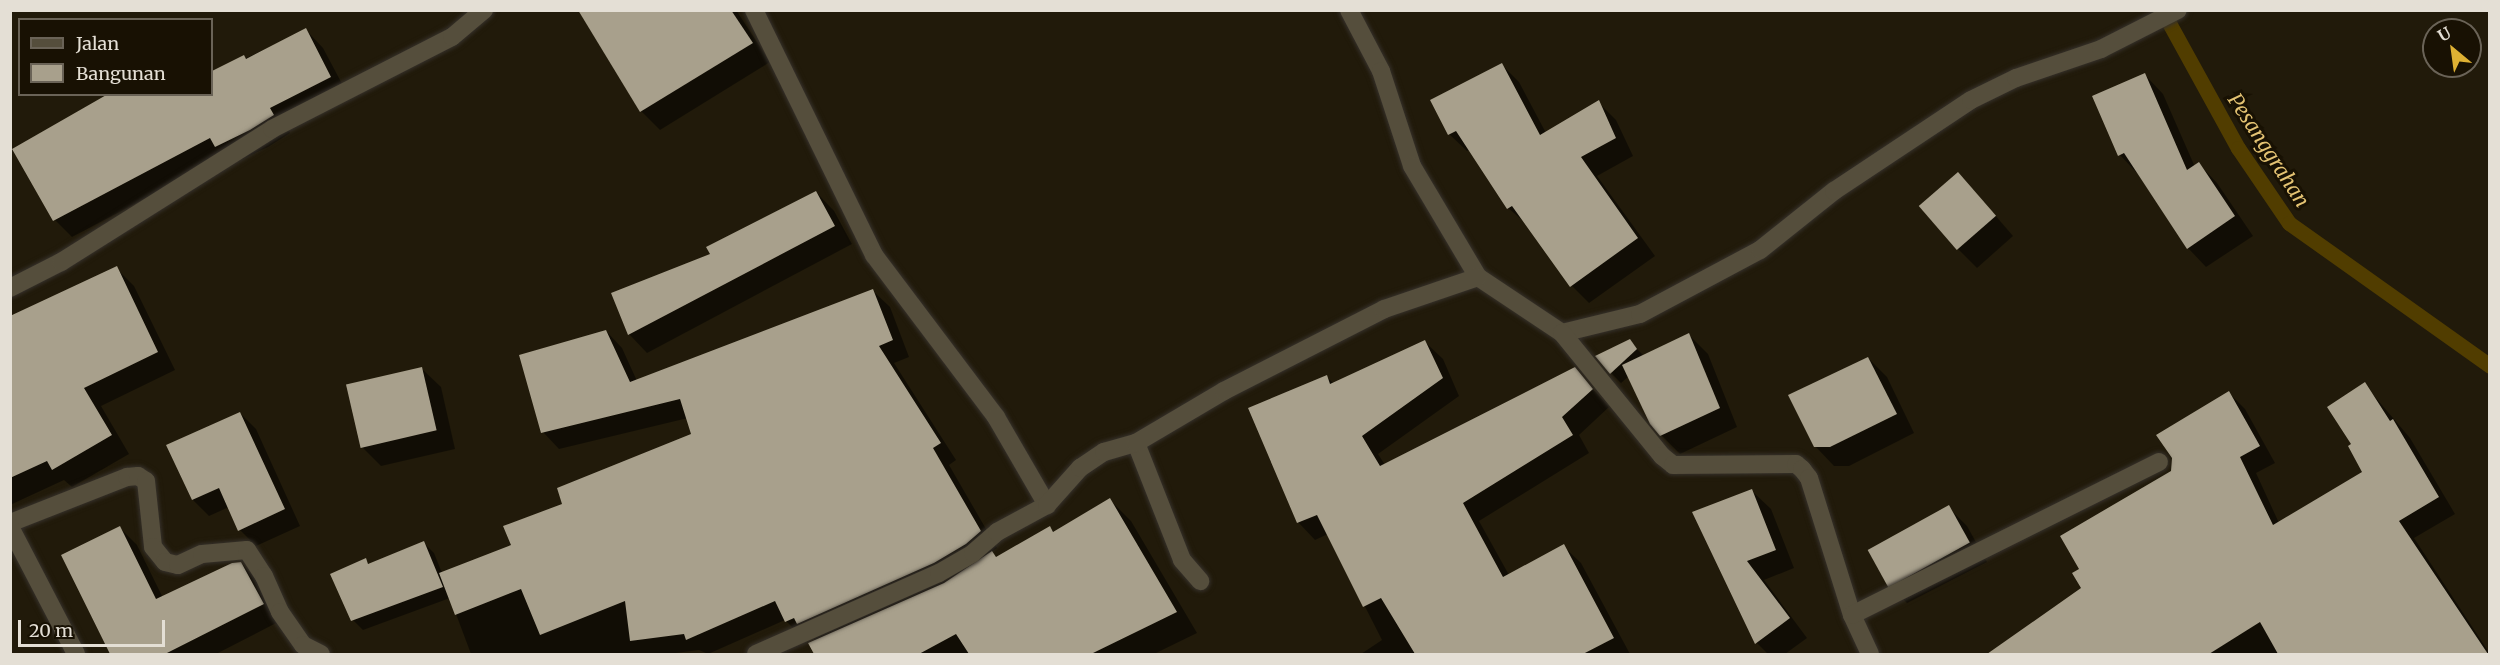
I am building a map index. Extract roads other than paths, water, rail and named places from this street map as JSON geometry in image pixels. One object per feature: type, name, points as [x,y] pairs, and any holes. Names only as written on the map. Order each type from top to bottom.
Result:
[{"type":"street","points":[[10,288],[61,262],[272,129],[452,38],[484,10]]},
{"type":"street","points":[[754,10],[874,255],[996,417],[1047,505]]},
{"type":"street","points":[[1348,10],[1381,71],[1412,166],[1478,277],[1562,333],[1662,456],[1673,465],[1796,464],[1803,469],[1813,489],[1852,615],[1870,654]]},
{"type":"street","points":[[1562,333],[1640,314],[1760,250],[1834,191],[1971,100],[2016,78],[2101,49],[2178,10]]},
{"type":"street","points":[[756,654],[939,573],[973,553],[997,532],[1047,505],[1080,468],[1104,452],[1136,443],[1224,391],[1384,309],[1478,277]]},
{"type":"street","points":[[1136,443],[1182,560],[1200,581]]},
{"type":"street","points":[[1852,615],[2159,462]]},
{"type":"street","points":[[76,654],[10,525],[128,477],[138,476],[146,481],[153,547],[165,562],[178,565],[202,554],[247,550],[264,576],[280,612],[303,645],[321,654]]},
{"type":"waterway","name":"Pesanggrahan","points":[[2162,10],[2238,148],[2289,223],[2490,366]]}]
